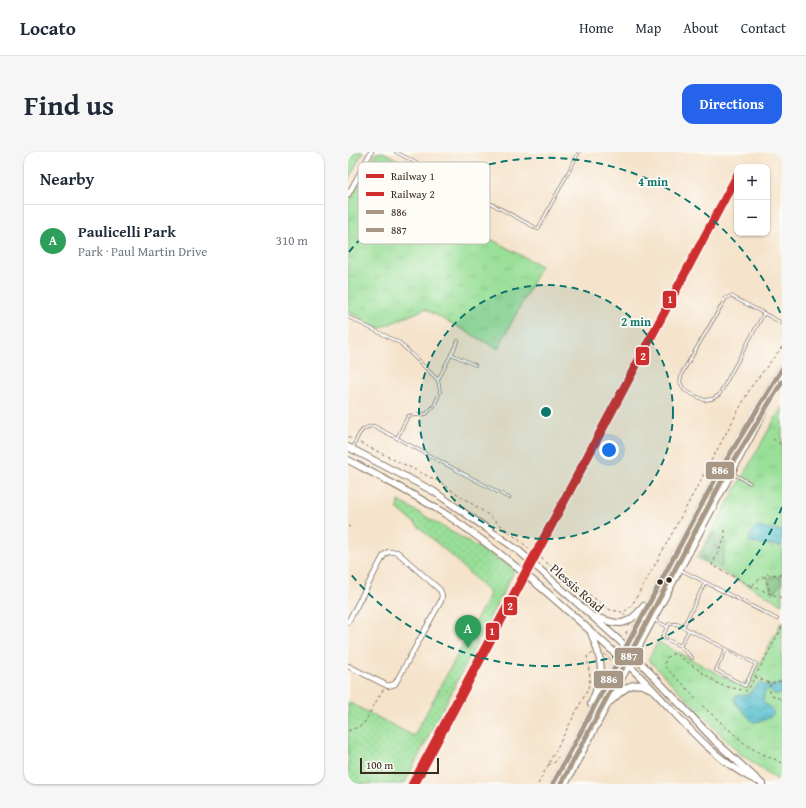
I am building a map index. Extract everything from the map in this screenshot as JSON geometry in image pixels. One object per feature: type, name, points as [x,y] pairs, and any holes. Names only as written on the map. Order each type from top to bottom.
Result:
[{"type":"main road","points":[[553,784],[719,472],[782,369]]},
{"type":"main road","points":[[565,784],[782,378]]},
{"type":"main road","name":"Plessis Road","points":[[350,448],[432,491],[519,551],[626,647],[715,741],[762,784]]},
{"type":"main road","name":"Plessis Road","points":[[348,460],[426,502],[475,534],[628,665],[720,757],[762,784]]},
{"type":"main road","points":[[719,472],[731,472]]},
{"type":"main road","points":[[670,564],[680,570]]},
{"type":"main road","points":[[592,615],[614,624],[629,622],[634,619],[652,598]]},
{"type":"main road","points":[[586,721],[599,685],[601,662],[590,632]]},
{"type":"main road","points":[[607,705],[627,687],[636,684],[646,687],[657,694]]},
{"type":"street","points":[[366,162],[371,152]]},
{"type":"street","points":[[348,195],[358,176]]},
{"type":"street","points":[[348,622],[384,555],[388,552],[397,552],[440,590],[442,595],[441,601],[397,681],[392,686],[384,685],[348,666]]},
{"type":"lane","points":[[396,152],[414,162]]},
{"type":"lane","points":[[490,203],[538,229],[579,152]]},
{"type":"lane","points":[[764,313],[719,395],[712,399],[704,400],[684,390],[680,382],[682,372],[726,298],[731,296],[782,322]]},
{"type":"lane","points":[[348,316],[400,343],[438,380]]},
{"type":"lane","points":[[397,438],[408,416],[426,414],[434,406],[440,392],[438,380],[458,341]]},
{"type":"lane","points":[[451,354],[475,365]]},
{"type":"lane","points":[[350,448],[356,441],[361,431],[367,426],[374,426],[509,498]]},
{"type":"lane","points":[[731,472],[750,483]]},
{"type":"lane","points":[[680,570],[777,619]]},
{"type":"lane","points":[[682,627],[705,583]]},
{"type":"lane","points":[[653,620],[668,627]]},
{"type":"lane","points":[[692,658],[680,646],[662,637],[672,623],[689,630],[756,664],[745,686],[716,670],[726,649]]},
{"type":"lane","points":[[680,646],[689,630]]},
{"type":"path","points":[[348,437],[438,481],[487,514],[547,564],[610,610],[623,612],[632,606],[750,386],[782,346]]},
{"type":"path","points":[[773,439],[782,445]]},
{"type":"path","points":[[725,530],[725,538],[712,565],[751,586],[782,598]]},
{"type":"path","points":[[751,586],[765,575],[782,574]]},
{"type":"path","points":[[765,575],[770,594]]},
{"type":"path","points":[[623,612],[625,616]]},
{"type":"path","points":[[782,627],[755,678],[746,690],[739,691],[720,685],[676,654],[671,654],[664,662],[665,667],[685,686],[693,697],[743,742],[752,749],[772,757],[782,763]]},
{"type":"path","points":[[538,784],[588,689],[590,677],[587,656]]},
{"type":"path","points":[[755,678],[770,683],[782,681]]},
{"type":"path","points":[[770,683],[769,690],[772,695],[782,700]]},
{"type":"path","points":[[348,731],[363,725],[382,691]]},
{"type":"path","points":[[548,765],[555,762],[558,757]]},
{"type":"green space","points":[[348,152],[363,152],[348,180]]},
{"type":"green space","points":[[383,152],[398,160],[397,162],[371,162],[376,153]]},
{"type":"green space","points":[[358,186],[358,244],[490,244],[490,239],[541,266],[498,349],[425,309],[380,328],[348,312],[348,204]]},
{"type":"green space","points":[[782,406],[782,604],[697,558]]},
{"type":"green space","points":[[399,501],[515,569],[404,784],[348,784],[348,702],[414,736],[490,594],[453,557],[397,508]]},
{"type":"green space","points":[[712,534],[717,534],[724,539],[726,543],[721,568],[712,561],[709,564],[701,558],[701,555]]},
{"type":"green space","points":[[771,577],[780,577],[782,582],[776,591],[772,593],[768,581]]},
{"type":"green space","points":[[782,621],[782,783],[738,752],[648,659],[658,642],[742,686],[744,682],[749,684]]},
{"type":"water","points":[[756,527],[782,531],[782,546],[750,543],[750,535]]},
{"type":"water","points":[[759,683],[771,687],[782,683],[782,694],[774,694],[770,690],[765,691],[763,701],[774,712],[771,717],[762,721],[753,722],[736,704],[734,699],[737,695],[748,695]]},
{"type":"rail line","name":"1","points":[[411,784],[734,179]]},
{"type":"rail line","name":"2","points":[[416,784],[734,184]]},
{"type":"transit line","name":"886","points":[[553,784],[719,472],[782,369]]},
{"type":"transit line","name":"887","points":[[561,784],[725,475],[782,382]]},
{"type":"place","name":"Paulicelli Park","points":[[468,648]]}]
